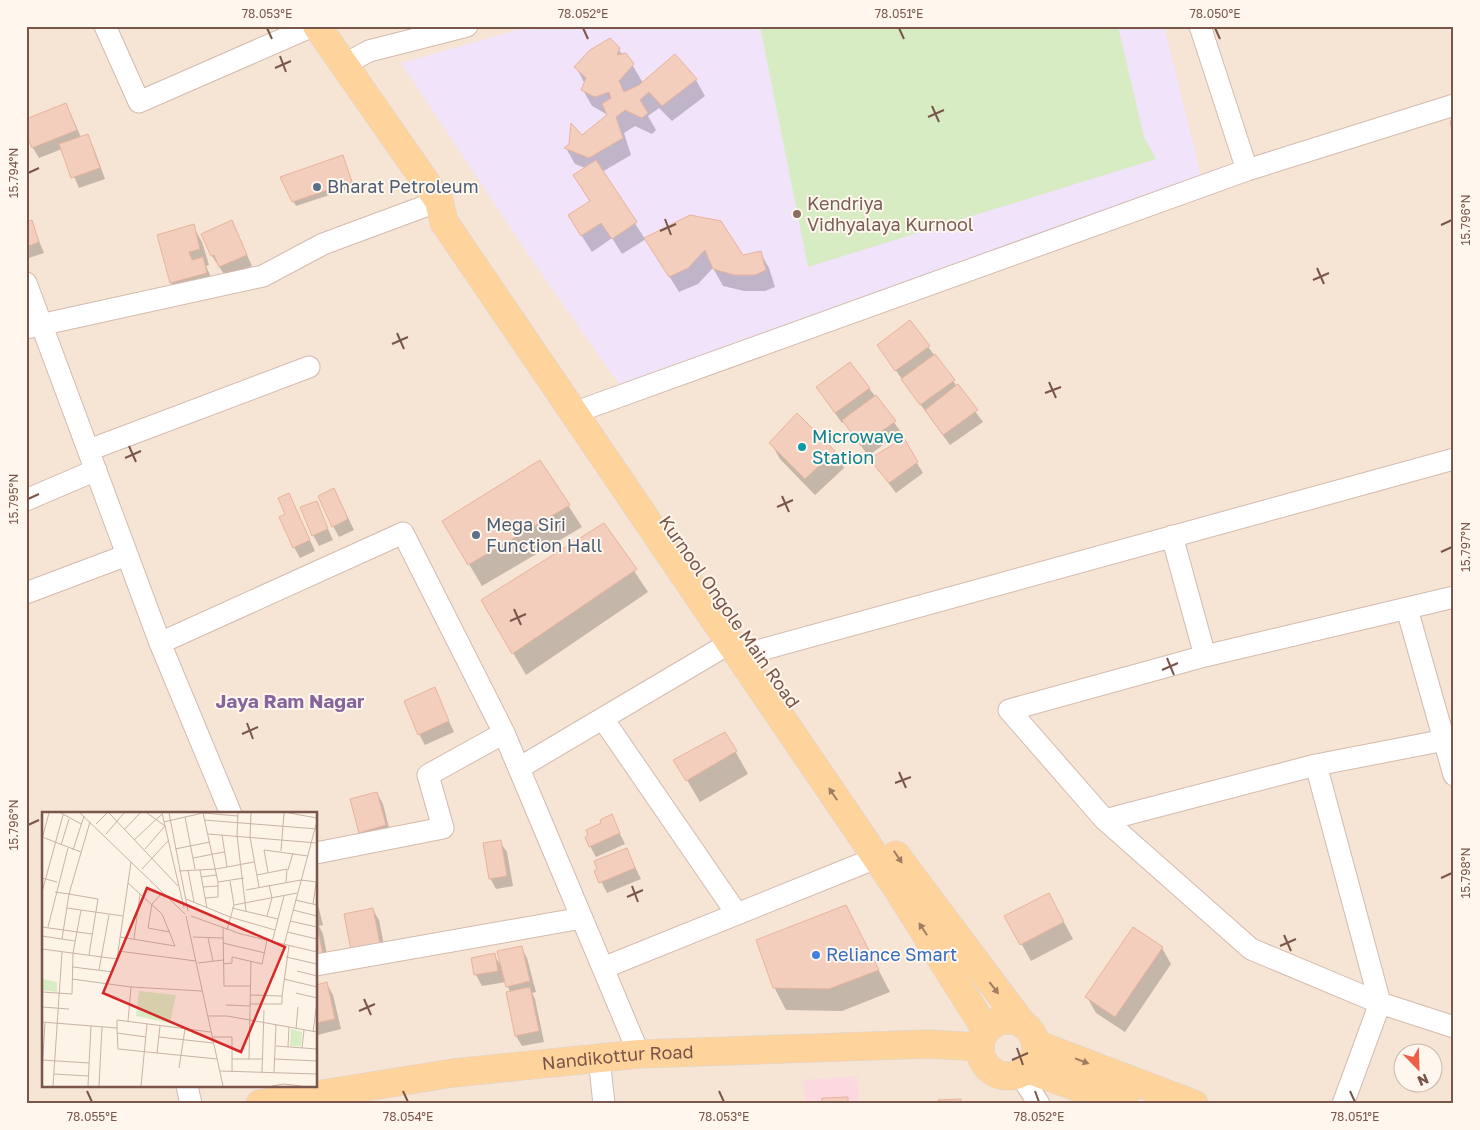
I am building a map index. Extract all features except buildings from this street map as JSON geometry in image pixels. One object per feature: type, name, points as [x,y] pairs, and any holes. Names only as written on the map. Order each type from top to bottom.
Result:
[{"type":"main road","name":"Kurnool Ongole Main Road","points":[[315,26],[345,64],[439,201],[454,212],[903,865],[1028,1033]]},
{"type":"main road","name":"Kurnool Ongole Main Road","points":[[439,201],[444,222],[876,858],[983,1038]]},
{"type":"main road","points":[[1125,1104],[1081,1095],[1024,1071],[1001,1075],[992,1072],[981,1056],[983,1038],[1002,1020],[1194,1104]]},
{"type":"main road","points":[[1024,1071],[1036,1053],[1028,1033]]},
{"type":"main road","name":"Nandikottur Road","points":[[260,1104],[453,1073],[639,1054],[929,1044],[983,1038]]},
{"type":"street","points":[[105,26],[139,102],[315,26]]},
{"type":"street","points":[[345,64],[369,51],[466,26]]},
{"type":"street","points":[[1200,26],[1248,170]]},
{"type":"street","points":[[587,408],[1248,170],[1454,105]]},
{"type":"street","points":[[34,326],[263,276],[324,244],[439,201]]},
{"type":"street","points":[[26,283],[34,326],[89,450],[160,643],[230,812]]},
{"type":"street","points":[[89,450],[308,367]]},
{"type":"street","points":[[757,651],[1454,459]]},
{"type":"street","points":[[26,500],[96,470]]},
{"type":"street","points":[[160,643],[403,533],[504,733],[639,1054]]},
{"type":"street","points":[[1172,536],[1205,656]]},
{"type":"street","points":[[26,593],[127,555]]},
{"type":"street","points":[[1454,597],[1205,656],[1009,710],[1105,820],[1251,949],[1380,1003],[1454,1027]]},
{"type":"street","points":[[1406,609],[1454,775]]},
{"type":"street","points":[[518,768],[730,644]]},
{"type":"street","points":[[603,719],[737,914]]},
{"type":"street","points":[[318,853],[443,828],[428,775],[504,733]]},
{"type":"street","points":[[1105,820],[1316,765],[1444,740]]},
{"type":"street","points":[[1316,765],[1380,1003],[1343,1104]]},
{"type":"street","points":[[603,968],[876,858]]},
{"type":"street","points":[[318,966],[582,918]]},
{"type":"street","points":[[598,1058],[604,1104]]},
{"type":"street","points":[[1024,1071],[1039,1104]]},
{"type":"street","points":[[187,1088],[191,1104]]},
{"type":"shaded area","points":[[26,26],[1454,26],[1454,1104],[26,1104]]},
{"type":"shaded area","name":"Kendriya Vidhyalaya Kurnool","points":[[531,26],[1164,26],[1201,175],[619,384],[527,253],[401,63]]},
{"type":"shaded area","points":[[857,1076],[859,1104],[806,1104],[803,1080]]},
{"type":"green space","points":[[760,26],[1118,26],[1144,137],[1156,159],[808,267]]},
{"type":"place","name":"Bharat Petroleum","points":[[317,187]]},
{"type":"place","name":"Kendriya Vidhyalaya Kurnool","points":[[797,214]]},
{"type":"place","name":"Microwave Station","points":[[802,447]]},
{"type":"place","name":"Mega Siri Function Hall","points":[[476,535]]},
{"type":"place","name":"Reliance Smart","points":[[816,955]]},
{"type":"district","name":"Jaya Ram Nagar","points":[[290,701]]}]
